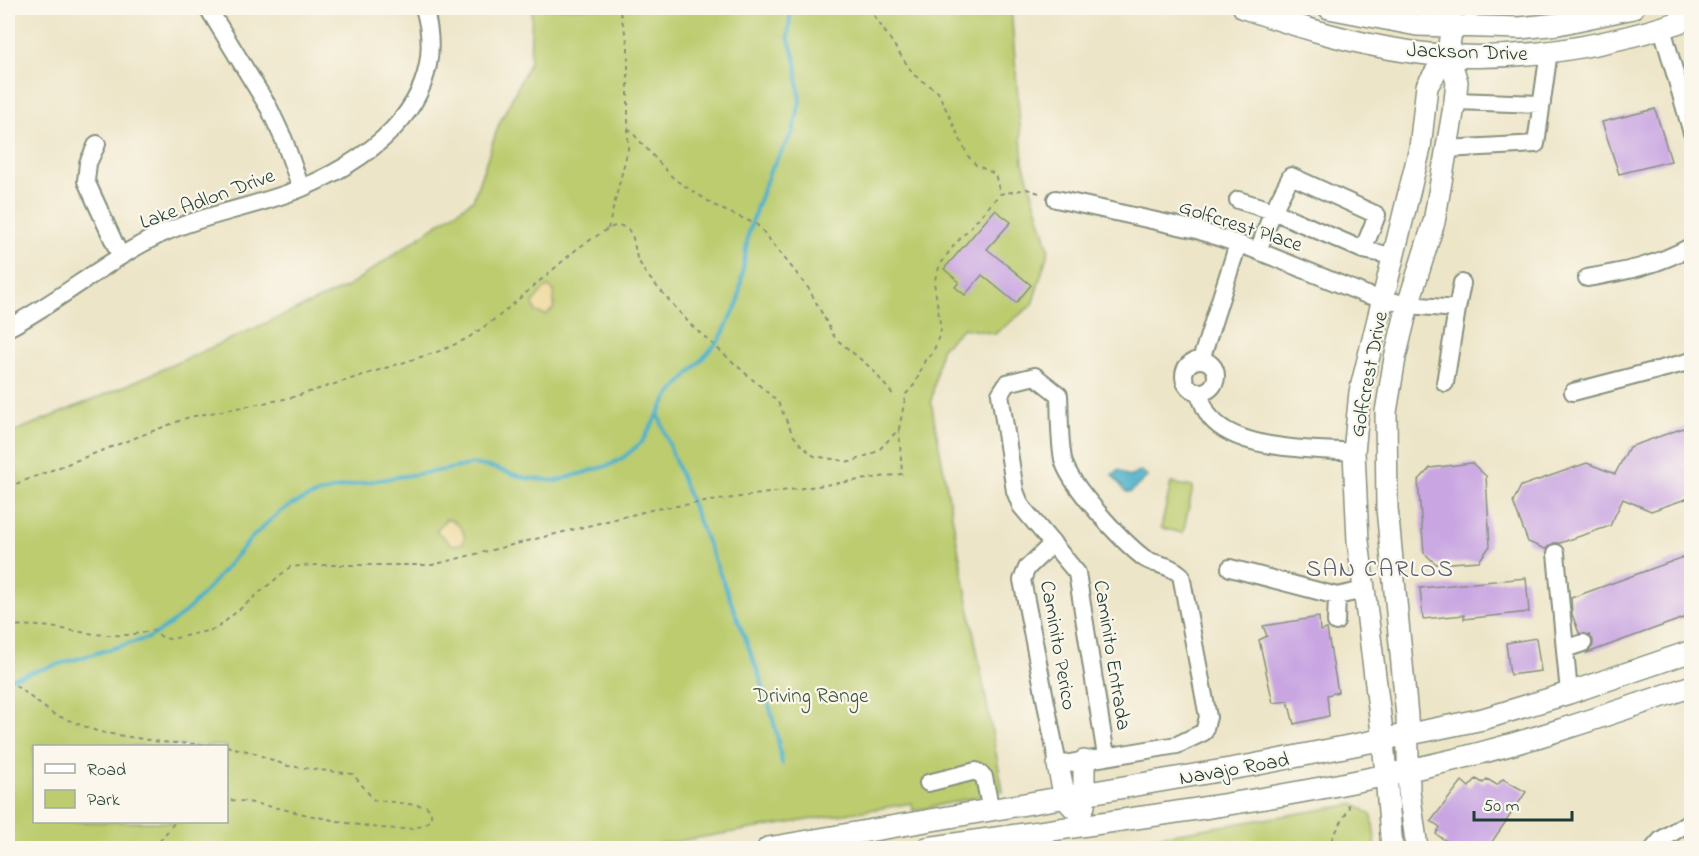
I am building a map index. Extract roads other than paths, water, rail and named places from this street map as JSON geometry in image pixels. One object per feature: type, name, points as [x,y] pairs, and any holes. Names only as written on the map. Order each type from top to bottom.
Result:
[{"type":"main road","name":"Jackson Drive","points":[[1244,8],[1341,38],[1414,52],[1448,53],[1549,51],[1589,46],[1692,18]]},
{"type":"main road","name":"Jackson Drive","points":[[1329,8],[1417,25],[1452,16],[1520,28],[1558,24],[1633,8]]},
{"type":"main road","name":"Golfcrest Drive","points":[[1417,849],[1408,770],[1388,508],[1386,412],[1395,358],[1408,305],[1434,222],[1455,101],[1457,82],[1448,53],[1452,16]]},
{"type":"main road","name":"Golfcrest Drive","points":[[1392,849],[1383,740],[1358,542],[1354,452],[1360,392],[1420,148],[1427,86],[1448,53]]},
{"type":"main road","name":"Navajo Road","points":[[768,849],[991,811],[1076,803],[1483,719],[1569,693],[1692,651]]},
{"type":"main road","name":"Navajo Road","points":[[927,849],[1269,797],[1386,775],[1487,751],[1593,720],[1692,686]]},
{"type":"main road","points":[[1076,803],[1084,761]]},
{"type":"main road","points":[[1058,765],[1076,803]]},
{"type":"main road","points":[[927,849],[976,831],[1076,803],[1118,819]]},
{"type":"street","points":[[208,8],[269,108],[284,140],[301,188]]},
{"type":"street","name":"Lake Adlon Drive","points":[[8,328],[120,255],[162,234],[301,188],[332,174],[381,141],[393,131],[413,106],[429,62],[429,31],[424,8]]},
{"type":"street","points":[[1662,28],[1687,104],[1692,133]]},
{"type":"street","points":[[1446,149],[1536,144],[1549,51]]},
{"type":"street","points":[[1455,101],[1542,104]]},
{"type":"street","points":[[97,144],[88,163],[86,181],[120,255]]},
{"type":"street","points":[[1258,251],[1273,211],[1291,176],[1377,215],[1404,220]]},
{"type":"street","name":"Golfcrest Place","points":[[1056,200],[1197,230],[1382,299],[1408,305],[1457,309]]},
{"type":"street","points":[[1238,200],[1273,211],[1363,250],[1393,256]]},
{"type":"street","points":[[1363,250],[1377,215]]},
{"type":"street","points":[[1238,244],[1201,360],[1188,365],[1184,376],[1188,387],[1198,392],[1210,417],[1229,434],[1284,447],[1354,452]]},
{"type":"street","points":[[1587,278],[1650,266],[1665,261],[1692,246]]},
{"type":"street","points":[[1445,383],[1462,283]]},
{"type":"street","points":[[1573,392],[1689,359]]},
{"type":"street","name":"Caminito Entrada","points":[[1035,376],[1059,394],[1063,460],[1075,484],[1132,549],[1148,561],[1172,567],[1181,575],[1208,717],[1204,732],[1177,745],[1106,756],[1077,573],[1053,543],[1021,506],[1015,491],[1000,394],[1007,383],[1035,376]]},
{"type":"street","name":"Caminito Perico","points":[[1053,543],[1027,568],[1022,580],[1058,765]]},
{"type":"street","points":[[1556,553],[1569,693]]},
{"type":"street","points":[[1230,568],[1337,596],[1364,590]]},
{"type":"street","points":[[1336,622],[1337,596]]},
{"type":"street","points":[[1565,650],[1583,643]]},
{"type":"street","points":[[1058,765],[1106,756]]},
{"type":"street","points":[[928,783],[976,771],[984,777],[991,811]]},
{"type":"street","points":[[1654,849],[1661,840],[1692,820]]},
{"type":"water","points":[[1119,470],[1129,477],[1142,471],[1147,477],[1131,492],[1126,492],[1112,475]]},
{"type":"waterway","points":[[8,679],[148,638],[186,612],[246,544],[279,513],[297,502],[320,493],[372,481],[473,464],[525,478],[556,481],[610,465],[642,442],[668,397],[720,339],[738,303],[748,235],[756,209],[770,171],[793,132],[800,102],[796,62],[788,37],[791,8]]},
{"type":"waterway","points":[[659,415],[678,470],[761,681],[772,714],[782,764]]},
{"type":"district","name":"SAN CARLOS","points":[[1380,568]]},
{"type":"park label","name":"Driving Range","points":[[811,695]]}]
